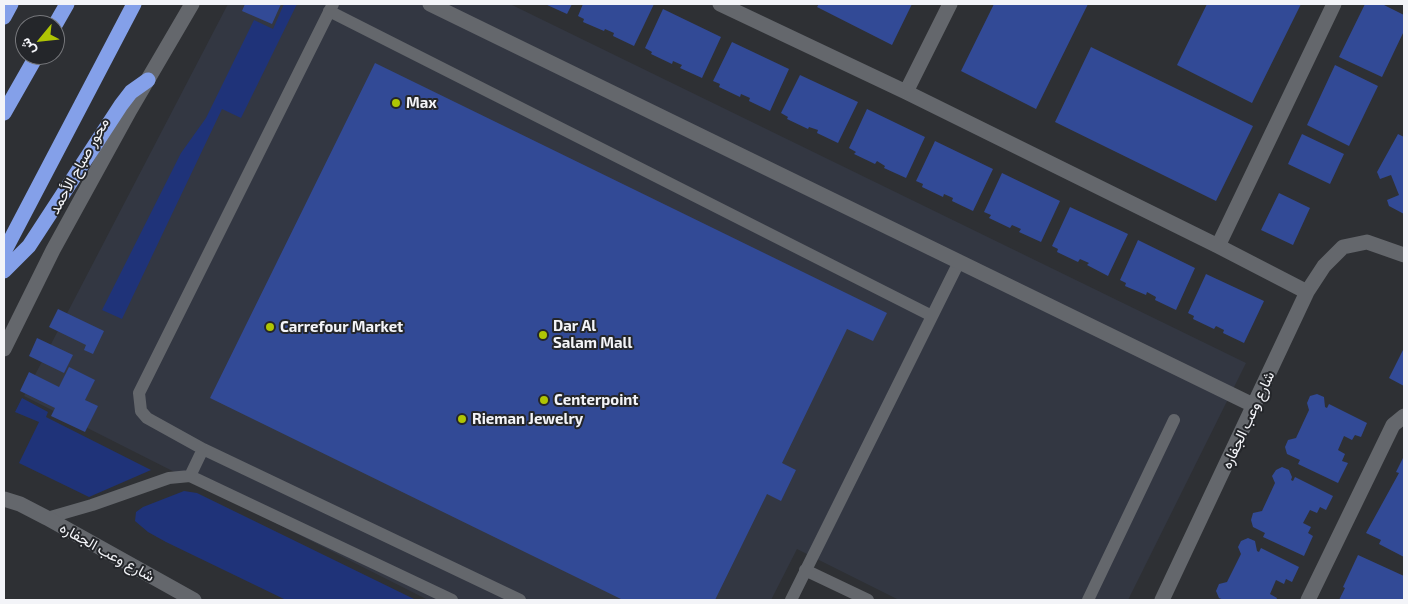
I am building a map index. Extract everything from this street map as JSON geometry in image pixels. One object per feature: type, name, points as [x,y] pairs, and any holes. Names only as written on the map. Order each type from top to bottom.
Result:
[{"type":"highway","points":[[4,17],[11,4]]},
{"type":"highway","points":[[61,15],[67,4]]},
{"type":"highway","name":"محور صباح الأحمد","points":[[4,252],[134,4]]},
{"type":"highway","points":[[4,113],[31,65]]},
{"type":"highway","points":[[4,271],[29,246],[121,105],[131,92],[148,80]]},
{"type":"street","name":"محور صباح الأحمد","points":[[4,349],[53,250],[192,4]]},
{"type":"street","points":[[430,4],[1255,406]]},
{"type":"street","points":[[720,4],[906,92],[1218,246],[1306,292]]},
{"type":"street","points":[[906,92],[950,4]]},
{"type":"street","points":[[1218,246],[1334,4]]},
{"type":"street","name":"شارع وعب الجفاره","points":[[1162,600],[1255,406],[1306,292],[1324,266],[1343,247],[1367,242],[1404,255]]},
{"type":"street","points":[[1308,600],[1393,425],[1404,416]]},
{"type":"street","name":"شارع وعب الجفاره","points":[[4,487],[20,504]]},
{"type":"street","name":"شارع وعب الجفاره","points":[[4,499],[20,504],[47,518],[194,600]]},
{"type":"lane","points":[[520,600],[203,449],[147,418],[141,411],[139,393],[331,8],[932,316]]},
{"type":"lane","points":[[791,600],[959,262]]},
{"type":"lane","points":[[1088,600],[1174,420]]},
{"type":"lane","points":[[190,476],[203,449]]},
{"type":"lane","points":[[47,518],[92,505],[169,478],[190,476],[452,600]]},
{"type":"lane","points":[[805,570],[868,600]]},
{"type":"shaded area","points":[[228,4],[510,4],[1246,363],[1128,600],[899,600],[797,549],[771,600],[428,600],[24,396]]},
{"type":"shaded area","points":[[284,4],[297,4],[241,118],[222,109],[122,319],[102,310],[181,153],[206,118],[254,20],[273,29]]},
{"type":"shaded area","points":[[22,398],[48,412],[46,417],[151,470],[89,497],[19,463],[39,422],[15,412]]},
{"type":"shaded area","points":[[184,491],[197,493],[416,600],[286,600],[166,542],[148,532],[135,521],[136,512],[143,507]]},
{"type":"building","points":[[245,4],[281,4],[272,24],[242,11]]},
{"type":"building","points":[[545,4],[572,4],[567,14]]},
{"type":"building","points":[[583,4],[654,4],[634,46],[613,36],[614,33],[583,22],[584,19],[578,16]]},
{"type":"building","points":[[819,4],[912,4],[892,45],[817,7]]},
{"type":"building","points":[[994,4],[1088,4],[1036,109],[961,71]]},
{"type":"building","points":[[1207,4],[1301,4],[1252,103],[1177,65]]},
{"type":"building","points":[[1365,4],[1382,4],[1404,15],[1404,31],[1382,77],[1339,57]]},
{"type":"building","points":[[663,9],[721,37],[702,78],[680,68],[682,65],[673,61],[672,64],[651,54],[652,52],[645,48]]},
{"type":"building","points":[[732,42],[789,69],[770,111],[749,101],[750,98],[741,94],[740,97],[719,87],[720,84],[713,81]]},
{"type":"building","points":[[1091,47],[1253,126],[1216,201],[1055,122]]},
{"type":"building","name":"Dar Al Salam Mall","points":[[375,63],[887,313],[873,341],[847,329],[782,463],[796,470],[781,501],[767,494],[715,600],[623,600],[210,398]]},
{"type":"building","points":[[1335,65],[1378,86],[1349,146],[1307,125]]},
{"type":"building","points":[[800,75],[858,102],[838,143],[817,133],[818,130],[809,127],[808,129],[787,119],[788,117],[781,113]]},
{"type":"building","points":[[867,109],[925,137],[906,178],[884,168],[885,166],[877,161],[875,164],[854,154],[856,152],[849,148]]},
{"type":"building","points":[[1302,134],[1344,154],[1330,184],[1288,164]]},
{"type":"building","points":[[1398,134],[1404,137],[1404,214],[1389,206],[1387,200],[1399,195],[1391,175],[1380,179],[1377,172]]},
{"type":"building","points":[[935,141],[993,169],[973,211],[952,201],[953,198],[944,194],[943,197],[922,187],[923,184],[916,181]]},
{"type":"building","points":[[1002,173],[1060,201],[1041,242],[1019,232],[1021,229],[1012,225],[1010,228],[989,218],[991,215],[984,212]]},
{"type":"building","points":[[1279,193],[1310,208],[1293,245],[1261,230]]},
{"type":"building","points":[[1070,207],[1128,234],[1108,276],[1087,265],[1089,263],[1080,259],[1078,262],[1057,252],[1058,249],[1052,246]]},
{"type":"building","points":[[1138,240],[1195,268],[1176,310],[1155,300],[1156,297],[1147,292],[1146,295],[1125,286],[1126,283],[1120,280]]},
{"type":"building","points":[[1206,274],[1264,301],[1244,343],[1223,333],[1224,330],[1216,326],[1214,329],[1193,319],[1194,316],[1188,313]]},
{"type":"building","points":[[58,309],[104,331],[93,354],[84,350],[86,345],[49,327]]},
{"type":"building","points":[[37,338],[73,355],[64,373],[29,356]]},
{"type":"building","points":[[1404,348],[1404,386],[1389,378]]},
{"type":"building","points":[[69,367],[95,380],[85,400],[98,406],[85,432],[51,416],[55,408],[20,391],[29,372],[59,387]]},
{"type":"building","points":[[1317,394],[1324,397],[1325,407],[1327,408],[1329,404],[1367,423],[1361,437],[1355,435],[1352,440],[1344,436],[1338,450],[1345,454],[1342,461],[1348,463],[1338,483],[1298,464],[1300,460],[1287,454],[1285,447],[1288,440],[1296,438],[1309,410],[1307,403],[1310,396]]},
{"type":"building","points":[[1404,456],[1404,557],[1379,544],[1381,540],[1366,533],[1399,473],[1396,472]]},
{"type":"building","points":[[1282,467],[1289,470],[1292,477],[1291,480],[1293,481],[1295,477],[1333,496],[1326,510],[1320,507],[1317,513],[1310,510],[1303,523],[1311,527],[1308,533],[1313,536],[1304,556],[1263,537],[1265,533],[1253,527],[1251,520],[1253,513],[1262,511],[1275,483],[1272,476],[1276,470]]},
{"type":"building","points":[[1248,538],[1255,541],[1257,551],[1259,552],[1261,548],[1299,567],[1292,582],[1286,579],[1284,584],[1276,580],[1270,594],[1277,598],[1276,600],[1224,600],[1219,598],[1216,591],[1219,584],[1227,582],[1241,554],[1238,547],[1241,541]]},
{"type":"building","points":[[1358,555],[1404,576],[1404,600],[1339,600]]},
{"type":"place","name":"Max","points":[[396,103]]},
{"type":"place","name":"Carrefour Market","points":[[270,327]]},
{"type":"place","name":"Dar Al Salam Mall","points":[[543,335]]},
{"type":"place","name":"Centerpoint","points":[[544,400]]},
{"type":"place","name":"Rieman Jewelry","points":[[462,419]]}]
